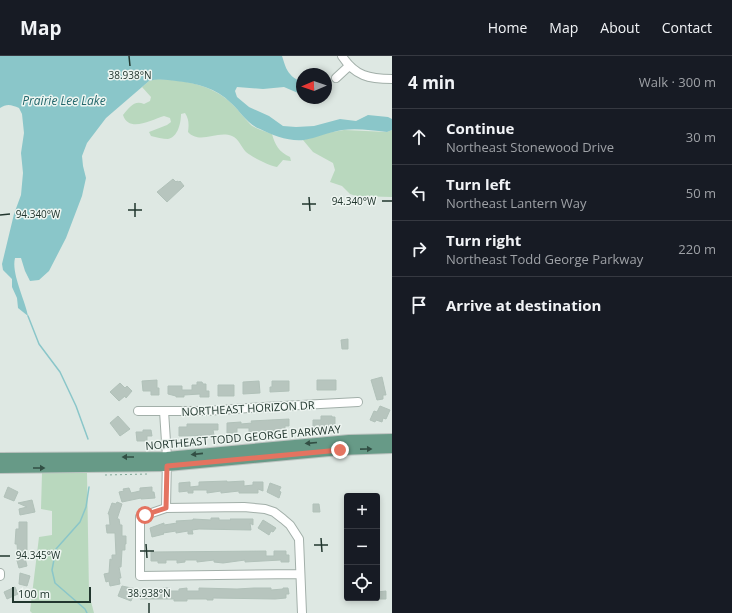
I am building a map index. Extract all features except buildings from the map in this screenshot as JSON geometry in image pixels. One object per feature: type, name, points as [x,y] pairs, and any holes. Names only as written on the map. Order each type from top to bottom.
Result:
[{"type":"main road","name":"NORTHEAST TODD GEORGE PARKWAY","points":[[0,458],[167,461],[349,440],[392,439]]},
{"type":"main road","name":"NORTHEAST TODD GEORGE PARKWAY","points":[[0,468],[167,461],[392,448]]},
{"type":"street","points":[[342,56],[349,66],[357,72],[370,78],[392,79]]},
{"type":"street","points":[[336,78],[349,66]]},
{"type":"street","name":"NORTHEAST HORIZON DR","points":[[138,411],[206,411],[358,402]]},
{"type":"street","points":[[164,411],[167,461],[166,508]]},
{"type":"street","points":[[300,574],[140,576],[140,518],[166,508],[244,507],[265,509],[274,512],[290,525],[299,539],[302,613]]},
{"type":"green space","points":[[156,79],[176,80],[196,84],[215,91],[231,103],[252,126],[272,134],[278,148],[290,157],[291,161],[283,160],[277,167],[265,163],[246,152],[232,136],[193,136],[188,132],[189,127],[185,113],[181,114],[180,125],[174,136],[168,139],[151,136],[149,132],[167,125],[171,122],[170,118],[164,116],[141,124],[135,124],[126,120],[123,115],[135,104],[144,104],[150,101],[151,97],[142,87],[149,81]]},
{"type":"green space","points":[[344,130],[387,132],[392,130],[392,197],[356,196],[350,194],[342,186],[330,182],[335,170],[333,163],[313,152],[303,140]]},
{"type":"green space","points":[[42,473],[87,473],[89,594],[94,613],[32,613],[30,611],[39,537],[52,535],[52,511],[41,509]]},
{"type":"water","name":"Prairie Lee Lake","points":[[0,56],[282,56],[285,66],[296,79],[296,92],[284,87],[263,89],[237,87],[235,91],[237,97],[249,107],[269,116],[283,126],[314,126],[340,119],[356,121],[368,115],[388,117],[392,119],[392,130],[387,132],[347,129],[304,140],[281,138],[255,127],[235,106],[213,90],[184,82],[163,80],[149,81],[106,118],[87,143],[82,156],[86,178],[82,196],[66,238],[49,271],[39,280],[30,281],[21,258],[15,258],[15,271],[28,316],[18,308],[17,298],[12,287],[12,279],[3,270],[2,264],[14,214],[21,195],[23,173],[21,153],[24,133],[22,114],[19,108],[14,106],[5,105],[0,108]]},
{"type":"waterway","points":[[28,316],[39,344],[60,372],[76,406],[88,439]]},
{"type":"waterway","points":[[87,613],[85,609],[55,583],[52,570],[56,549],[80,522],[86,507],[89,487]]},
{"type":"route","points":[[145,515],[166,508],[167,466],[340,450]]}]
